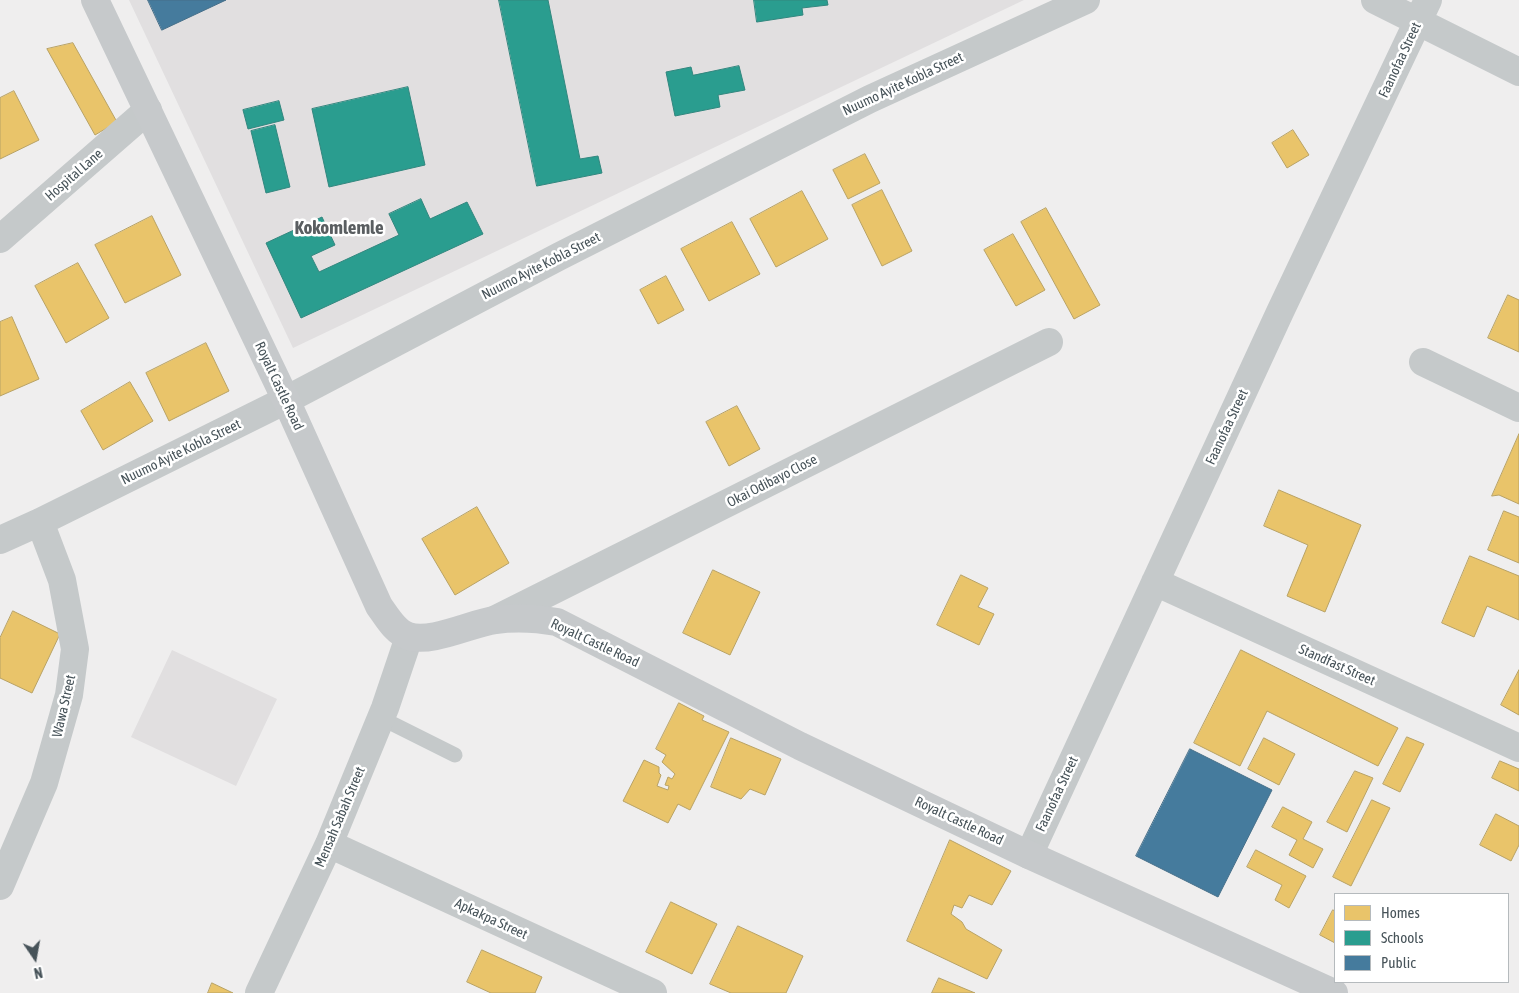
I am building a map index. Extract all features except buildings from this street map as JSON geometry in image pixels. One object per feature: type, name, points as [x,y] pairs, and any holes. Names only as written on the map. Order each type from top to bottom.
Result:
[{"type":"street","name":"Royalt Castle Road","points":[[95,0],[286,400],[379,606],[398,631],[409,637],[424,637],[448,633],[494,620],[529,617],[557,622],[800,746],[1029,855],[1334,993]]},
{"type":"street","name":"Nuumo Ayite Kobla Street","points":[[0,540],[286,400],[560,256],[861,103],[1086,0]]},
{"type":"street","points":[[1375,0],[1423,11],[1519,72]]},
{"type":"street","name":"Faanofaa Street","points":[[1029,855],[1276,321],[1423,11]]},
{"type":"street","name":"Hospital Lane","points":[[0,239],[148,110]]},
{"type":"street","name":"Okai Odibayo Close","points":[[494,620],[1049,342]]},
{"type":"street","points":[[1423,362],[1519,408]]},
{"type":"street","name":"Wawa Street","points":[[0,886],[44,783],[69,695],[75,650],[62,580],[40,522]]},
{"type":"street","name":"Standfast Street","points":[[1155,582],[1519,748]]},
{"type":"street","name":"Mensah Sabah Street","points":[[259,993],[330,844],[381,718],[409,637]]},
{"type":"street","name":"Apkakpa Street","points":[[330,844],[653,993]]},
{"type":"lane","points":[[381,718],[455,755]]},
{"type":"shaded area","points":[[129,0],[1024,0],[293,348]]},
{"type":"shaded area","points":[[172,650],[277,699],[236,786],[131,737]]},
{"type":"district","name":"Kokomlemle","points":[[339,228]]}]
